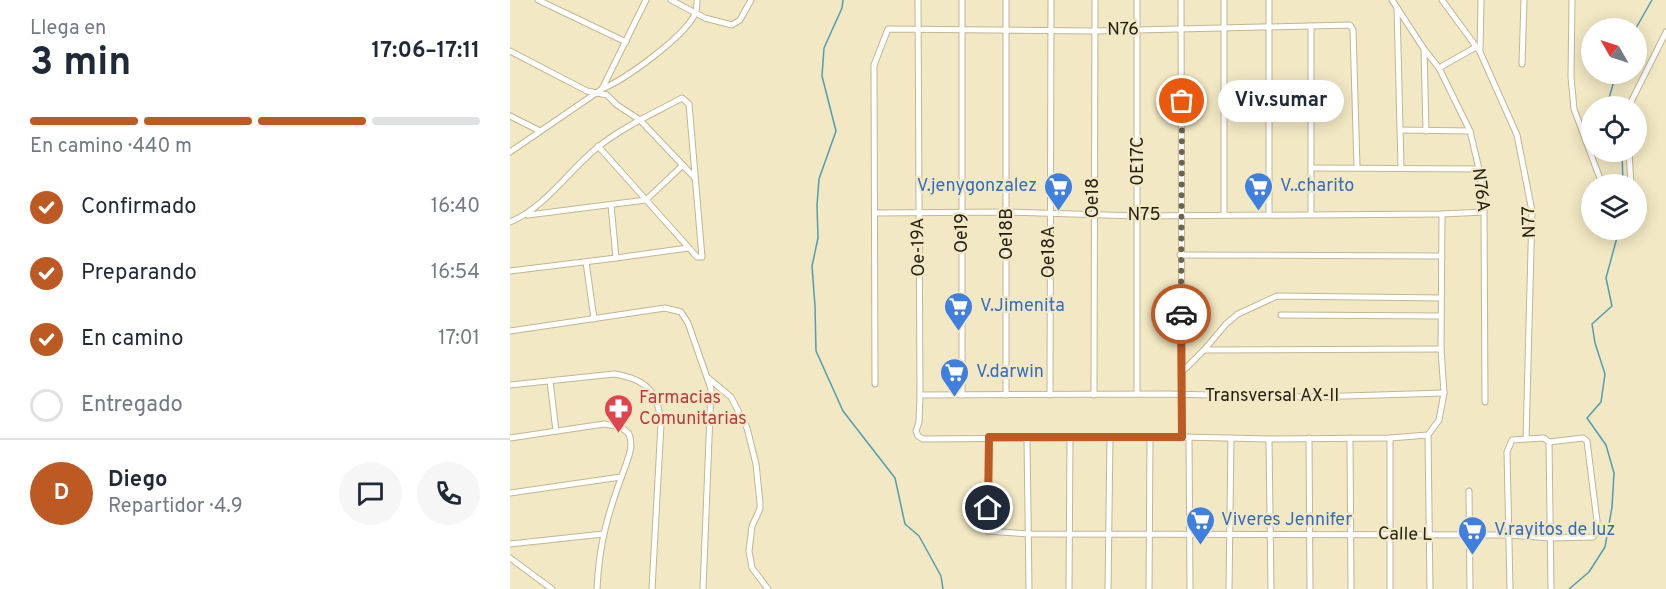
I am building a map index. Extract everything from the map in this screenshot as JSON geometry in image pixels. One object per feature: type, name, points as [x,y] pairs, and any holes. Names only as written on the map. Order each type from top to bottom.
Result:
[{"type":"street","points":[[538,0],[626,42]]},
{"type":"street","points":[[600,91],[646,0]]},
{"type":"street","points":[[671,0],[705,18],[727,25],[737,24],[751,0]]},
{"type":"street","points":[[510,152],[600,91],[626,77],[658,52],[686,27],[696,12],[698,0]]},
{"type":"street","name":"Oe-19A","points":[[918,0],[920,394],[916,434],[923,439],[989,437]]},
{"type":"street","name":"Oe19","points":[[962,0],[963,395]]},
{"type":"street","name":"Oe18B","points":[[1006,0],[1006,395]]},
{"type":"street","name":"Oe18A","points":[[1050,395],[1051,0]]},
{"type":"street","name":"Oe18","points":[[1094,395],[1095,0]]},
{"type":"street","name":"0E17C","points":[[1137,0],[1137,394]]},
{"type":"street","points":[[1181,0],[1182,437]]},
{"type":"street","points":[[1224,0],[1224,214]]},
{"type":"street","points":[[1269,0],[1269,214]]},
{"type":"street","name":"N76A","points":[[1392,0],[1439,68],[1470,131],[1479,169],[1484,212],[1485,402]]},
{"type":"street","name":"N77","points":[[1442,0],[1480,52],[1517,135],[1532,210],[1526,439]]},
{"type":"street","points":[[1480,52],[1481,0]]},
{"type":"street","points":[[1522,64],[1524,0]]},
{"type":"street","points":[[1572,0],[1571,77],[1574,108],[1598,174]]},
{"type":"street","points":[[1397,6],[1401,168]]},
{"type":"street","name":"N76","points":[[876,213],[874,65],[886,30],[892,28],[1095,31],[1350,25],[1353,27],[1357,167]]},
{"type":"street","points":[[1311,26],[1311,213]]},
{"type":"street","points":[[1634,96],[1666,32]]},
{"type":"street","points":[[1439,68],[1476,47]]},
{"type":"street","points":[[1424,49],[1426,131]]},
{"type":"street","points":[[510,51],[587,91],[600,91],[607,95],[617,105],[637,118],[695,178]]},
{"type":"street","points":[[526,215],[598,146],[637,118],[682,98],[688,104],[702,257],[697,257],[688,248],[598,146]]},
{"type":"street","points":[[510,116],[540,131]]},
{"type":"street","points":[[1401,130],[1470,131]]},
{"type":"street","points":[[510,222],[526,215],[646,200],[683,165]]},
{"type":"street","points":[[1311,168],[1479,169]]},
{"type":"street","points":[[611,205],[615,258]]},
{"type":"street","name":"N75","points":[[876,213],[1007,212],[1138,216],[1484,212]]},
{"type":"street","points":[[875,384],[876,213]]},
{"type":"street","points":[[1430,589],[1428,435],[1439,420],[1444,393],[1441,349],[1442,214]]},
{"type":"street","points":[[510,272],[688,248]]},
{"type":"street","points":[[1180,255],[1442,256]]},
{"type":"street","points":[[586,262],[594,319]]},
{"type":"street","points":[[1183,371],[1238,314],[1276,296],[1442,298]]},
{"type":"street","points":[[510,331],[665,308],[681,312],[688,323],[711,389],[703,589]]},
{"type":"street","points":[[1281,315],[1441,316]]},
{"type":"street","points":[[1204,350],[1441,349]]},
{"type":"street","points":[[510,385],[614,374],[628,376],[644,383],[656,399],[660,424],[652,589]]},
{"type":"street","points":[[707,377],[731,397],[750,438],[756,464],[760,509],[752,526],[749,551],[752,568],[768,589]]},
{"type":"street","points":[[550,381],[556,431]]},
{"type":"street","name":"Transversal AX-II","points":[[920,394],[1312,397],[1444,393]]},
{"type":"street","points":[[510,438],[604,424],[625,429],[631,439],[631,451],[611,503],[603,534],[597,589]]},
{"type":"street","points":[[988,531],[989,437],[1269,439],[1390,438],[1428,435]]},
{"type":"street","points":[[1108,589],[1110,437]]},
{"type":"street","points":[[1149,589],[1150,437]]},
{"type":"street","points":[[1189,437],[1190,589]]},
{"type":"street","points":[[1027,438],[1029,589]]},
{"type":"street","points":[[1069,589],[1070,438]]},
{"type":"street","points":[[1229,589],[1231,438]]},
{"type":"street","points":[[1309,438],[1310,589]]},
{"type":"street","points":[[1350,438],[1351,589]]},
{"type":"street","points":[[1390,438],[1390,589]]},
{"type":"street","points":[[1510,589],[1507,452],[1512,440],[1544,438],[1549,442],[1551,588]]},
{"type":"street","name":"Calle L","points":[[988,531],[1028,534],[1190,536],[1352,534],[1593,537],[1597,530],[1597,517],[1587,441],[1583,438],[1549,442]]},
{"type":"street","points":[[1269,439],[1271,589]]},
{"type":"street","points":[[510,493],[621,477]]},
{"type":"street","points":[[1469,491],[1470,589]]},
{"type":"street","points":[[971,517],[988,531]]},
{"type":"street","points":[[510,544],[603,534]]},
{"type":"street","points":[[510,558],[552,589]]},
{"type":"waterway","points":[[843,0],[842,8],[824,48],[822,76],[836,131],[819,179],[818,238],[812,266],[816,351],[843,411],[895,478],[905,524],[919,536],[941,576],[943,589]]},
{"type":"waterway","points":[[1642,18],[1652,0]]},
{"type":"waterway","points":[[1610,96],[1613,84]]},
{"type":"waterway","points":[[1622,162],[1623,174]]},
{"type":"waterway","points":[[1569,589],[1589,572],[1605,547],[1612,507],[1614,473],[1606,445],[1587,418],[1601,402],[1605,374],[1595,343],[1592,324],[1612,306],[1606,278],[1616,240]]},
{"type":"way so far","points":[[1181,314],[1182,101]]},
{"type":"place","name":"Viv.sumar","points":[[1182,101]]},
{"type":"place","name":"V.jenygonzalez","points":[[1058,212]]},
{"type":"place","name":"V..charito","points":[[1259,212]]},
{"type":"place","name":"V.Jimenita","points":[[959,332]]},
{"type":"place","name":"V.darwin","points":[[955,398]]},
{"type":"place","name":"Farmacias Comunitarias","points":[[618,434]]},
{"type":"place","name":"Viveres Jennifer","points":[[1200,546]]},
{"type":"place","name":"V.rayitos de luz","points":[[1473,556]]},
{"type":"route","points":[[988,508],[989,437],[1182,437],[1181,314]]}]
